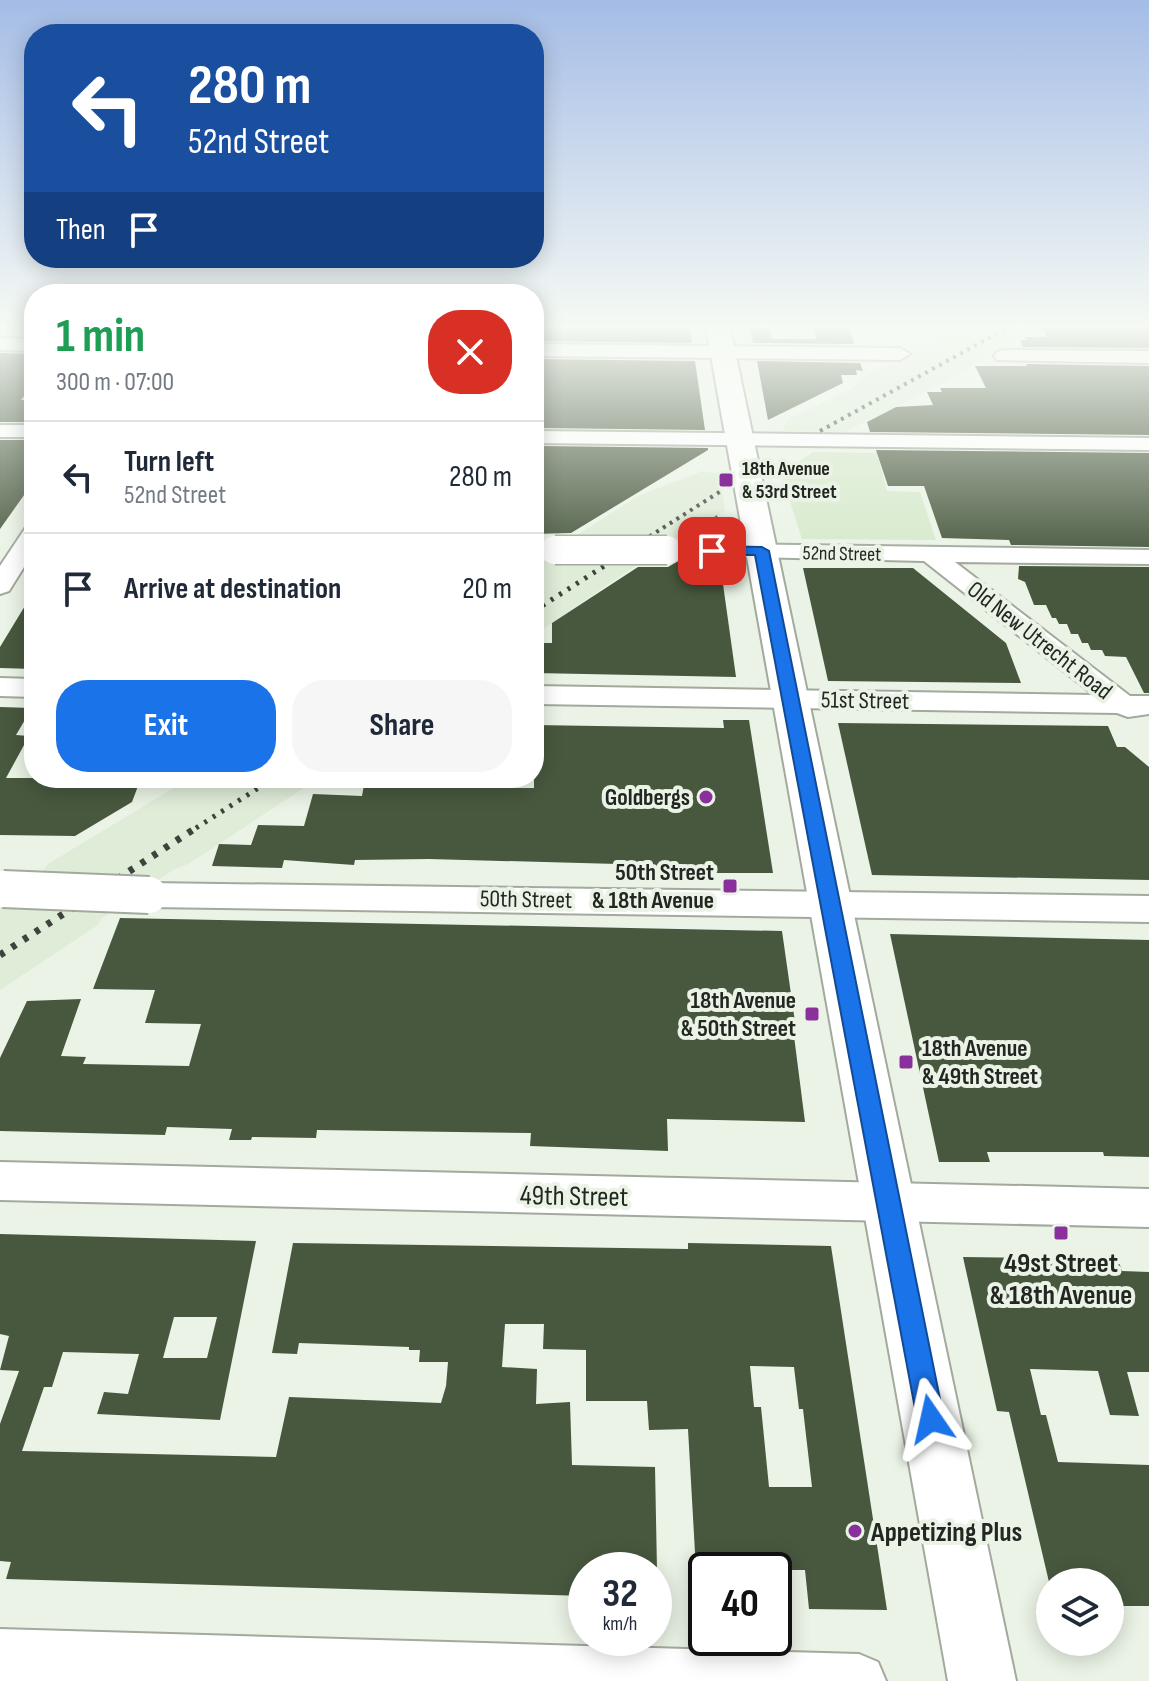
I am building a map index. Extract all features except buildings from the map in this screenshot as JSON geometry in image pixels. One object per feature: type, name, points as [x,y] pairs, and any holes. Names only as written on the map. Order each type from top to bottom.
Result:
[{"type":"street","points":[[734,406],[982,1681]]},
{"type":"street","points":[[0,431],[24,431]]},
{"type":"street","points":[[544,438],[744,457],[803,440],[1149,444]]},
{"type":"street","points":[[744,457],[803,440]]},
{"type":"street","points":[[0,541],[24,540]]},
{"type":"street","name":"52nd Street","points":[[545,550],[1149,557]]},
{"type":"street","points":[[0,586],[24,551]]},
{"type":"street","name":"Old New Utrecht Road","points":[[930,554],[1136,705],[1149,725]]},
{"type":"street","points":[[0,687],[24,688]]},
{"type":"street","name":"51st Street","points":[[544,695],[1136,705]]},
{"type":"street","name":"50th Street","points":[[1,889],[149,895],[1149,909]]},
{"type":"street","name":"49th Street","points":[[0,1181],[1149,1208]]},
{"type":"street","points":[[0,1656],[859,1681]]},
{"type":"shaded area","points":[[814,406],[896,406],[845,432],[782,431],[788,419]]},
{"type":"shaded area","points":[[813,452],[877,453],[887,491],[920,492],[936,540],[802,539],[781,474]]},
{"type":"shaded area","points":[[703,471],[719,474],[725,511],[666,545],[544,628],[544,562],[574,537],[638,496]]},
{"type":"shaded area","points":[[173,788],[304,788],[190,863],[173,870],[102,918],[98,925],[0,990],[0,898],[44,870],[48,864]]},
{"type":"railway","points":[[820,431],[865,406]]},
{"type":"railway","points":[[636,545],[721,491]]},
{"type":"railway","points":[[544,605],[640,543]]},
{"type":"railway","points":[[196,828],[258,788]]},
{"type":"railway","points":[[0,955],[199,826]]},
{"type":"place","name":"18th Avenue & 53rd Street","points":[[726,480]]},
{"type":"place","name":"Goldbergs","points":[[706,797]]},
{"type":"place","name":"50th Street & 18th Avenue","points":[[730,886]]},
{"type":"place","name":"18th Avenue & 50th Street","points":[[812,1014]]},
{"type":"place","name":"18th Avenue & 49th Street","points":[[906,1062]]},
{"type":"place","name":"49st Street & 18th Avenue","points":[[1061,1233]]},
{"type":"place","name":"Appetizing Plus","points":[[855,1531]]},
{"type":"route","points":[[712,551],[762,551],[931,1419]]}]
